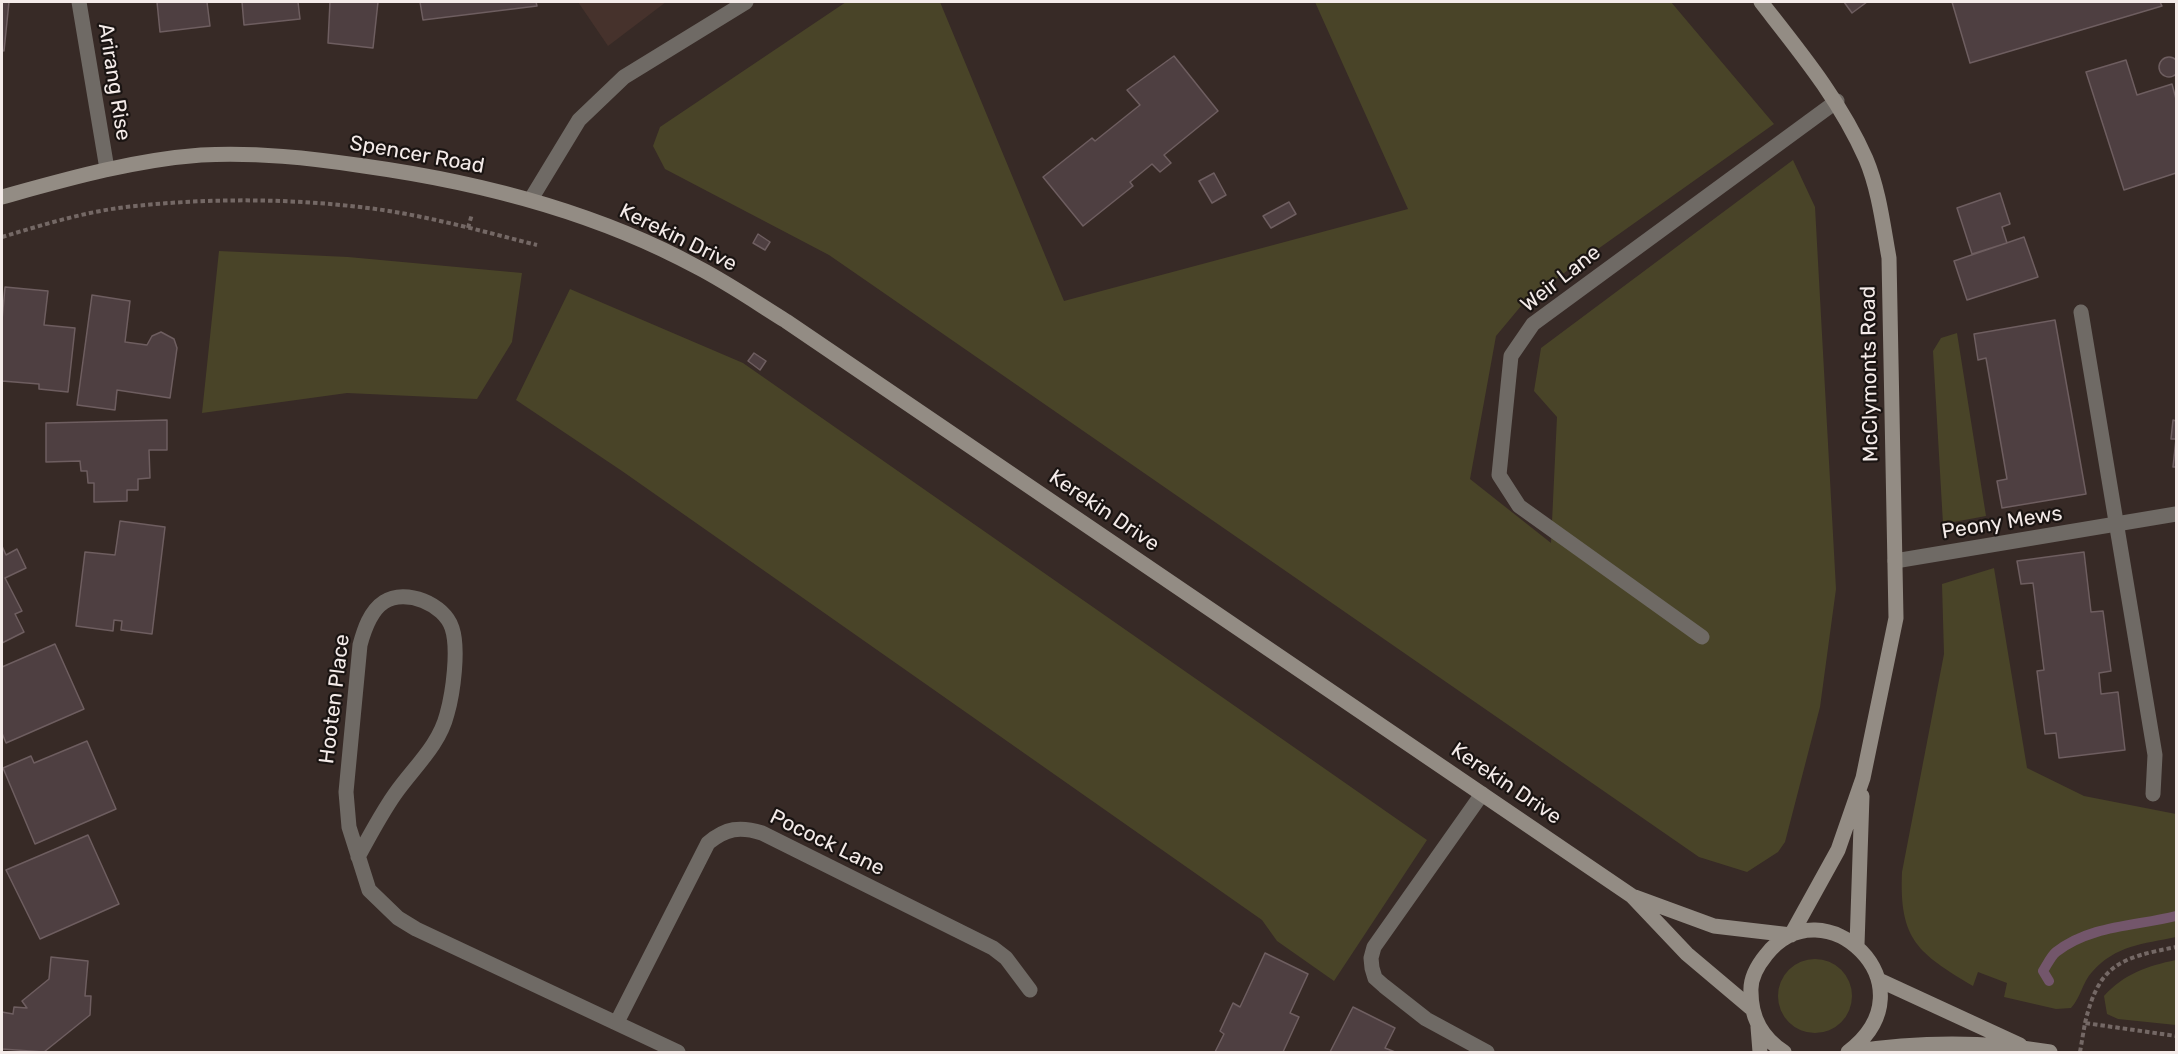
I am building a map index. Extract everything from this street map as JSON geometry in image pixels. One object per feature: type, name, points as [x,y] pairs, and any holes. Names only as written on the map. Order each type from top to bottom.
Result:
[{"type":"street","name":"Arirang Rise","points":[[80,2],[107,169]]},
{"type":"street","points":[[531,199],[579,120],[624,77],[746,2]]},
{"type":"street","name":"McClymonts Road","points":[[1761,2],[1837,101],[1866,160],[1879,205],[1889,258],[1896,618],[1863,778],[1838,850],[1791,935]]},
{"type":"street","name":"Weir Lane","points":[[1702,637],[1519,507],[1499,475],[1511,356],[1533,324],[1837,101]]},
{"type":"street","name":"Spencer Road","points":[[2,197],[107,169],[201,155],[291,155],[410,172],[531,199]]},
{"type":"street","name":"Kerekin Drive","points":[[531,199],[605,225],[697,266],[786,321],[1632,896],[1687,954],[1751,1008]]},
{"type":"street","points":[[2081,312],[2155,755],[2152,794]]},
{"type":"street","name":"Peony Mews","points":[[1895,561],[2116,526],[2176,514]]},
{"type":"street","name":"Hooten Place","points":[[358,857],[389,802],[443,728],[451,697],[453,629],[447,616],[438,608],[409,597],[396,597],[383,602],[365,628],[360,645],[346,792],[349,827],[358,857],[369,890],[398,918],[416,929],[617,1022],[678,1053]]},
{"type":"street","name":"McClymonts Road","points":[[1857,945],[1863,778]]},
{"type":"street","points":[[1482,794],[1374,947],[1371,958],[1375,978],[1383,986],[1426,1019],[1487,1053]]},
{"type":"street","name":"Pocock Lane","points":[[617,1022],[708,843],[719,833],[732,828],[746,828],[762,833],[993,948],[1006,958],[1030,990]]},
{"type":"street","name":"Kerekin Drive","points":[[1632,896],[1714,926],[1791,935],[1815,930],[1838,935],[1857,945]]},
{"type":"street","points":[[1760,1053],[1758,1027],[1751,1008],[1751,986],[1757,966],[1771,948],[1791,935]]},
{"type":"street","points":[[1848,1052],[1865,1040],[1876,1022],[1881,1002],[1880,980],[1871,961],[1857,945]]},
{"type":"street","points":[[1880,980],[2028,1049]]},
{"type":"street","points":[[1758,1027],[1771,1044],[1784,1053]]},
{"type":"street","points":[[1848,1052],[1897,1045],[2028,1049],[2050,1053]]},
{"type":"path","points":[[2,237],[50,222],[125,207],[221,201],[367,208],[468,228],[537,245]]},
{"type":"path","points":[[468,228],[472,214]]},
{"type":"path","points":[[2080,1053],[2085,1023],[2094,992],[2109,971],[2132,958],[2176,947]]},
{"type":"path","points":[[2085,1023],[2176,1036]]},
{"type":"shaded area","points":[[578,2],[666,2],[608,46]]},
{"type":"shaded area","points":[[846,2],[940,2],[1064,301],[1408,209],[1315,2],[1671,2],[1774,124],[1526,300],[1496,336],[1470,479],[1551,543],[1557,417],[1534,391],[1541,348],[1793,160],[1815,207],[1836,589],[1820,707],[1785,842],[1778,852],[1747,872],[1699,857],[829,255],[665,169],[653,146],[660,127]]},
{"type":"shaded area","points":[[219,251],[348,257],[522,273],[512,342],[477,399],[347,393],[202,413]]},
{"type":"shaded area","points":[[570,289],[743,363],[1427,840],[1334,981],[1277,941],[1262,920],[622,471],[516,400]]},
{"type":"shaded area","points":[[1957,333],[1986,516],[1943,524],[1933,351],[1941,338]]},
{"type":"shaded area","points":[[1994,568],[2027,768],[2084,796],[2176,814],[2176,937],[2141,944],[2111,956],[2089,976],[2071,1008],[2056,1009],[2004,997],[2007,983],[1978,972],[1973,986],[1938,964],[1926,953],[1916,942],[1904,914],[1902,872],[1944,654],[1942,584]]},
{"type":"shaded area","points":[[1815,959],[1829,962],[1841,970],[1849,982],[1852,996],[1849,1010],[1841,1022],[1829,1030],[1815,1033],[1801,1030],[1789,1022],[1781,1010],[1778,996],[1781,982],[1789,970],[1801,962]]},
{"type":"shaded area","points":[[2176,960],[2176,1025],[2118,1019],[2107,1014],[2104,996],[2112,988],[2146,968]]},
{"type":"building","points":[[2,2],[9,2],[4,51],[2,50]]},
{"type":"building","points":[[157,2],[207,2],[210,26],[160,32]]},
{"type":"building","points":[[242,2],[298,2],[300,19],[244,25]]},
{"type":"building","points":[[330,2],[378,2],[373,48],[328,43]]},
{"type":"building","points":[[420,2],[536,2],[537,6],[423,20]]},
{"type":"building","points":[[1844,2],[1867,2],[1852,13]]},
{"type":"building","points":[[1952,2],[2160,2],[2162,6],[1970,63]]},
{"type":"building","points":[[1174,56],[1218,111],[1164,155],[1171,163],[1160,172],[1152,164],[1130,182],[1133,186],[1083,226],[1043,177],[1092,138],[1095,141],[1140,105],[1127,90]]},
{"type":"building","points":[[2169,57],[2176,60],[2179,67],[2176,74],[2169,77],[2162,74],[2159,67],[2162,60]]},
{"type":"building","points":[[2126,60],[2137,95],[2172,84],[2176,99],[2176,173],[2124,190],[2086,72]]},
{"type":"building","points":[[1214,173],[1226,195],[1212,203],[1199,181]]},
{"type":"building","points":[[2000,193],[2010,224],[2002,227],[2007,243],[1972,254],[1957,208]]},
{"type":"building","points":[[1289,202],[1296,214],[1271,228],[1263,216]]},
{"type":"building","points":[[758,234],[770,242],[765,250],[753,243]]},
{"type":"building","points":[[2024,237],[2038,277],[1967,300],[1954,261]]},
{"type":"building","points":[[5,287],[48,291],[44,325],[75,328],[68,392],[39,389],[39,384],[2,381],[2,320]]},
{"type":"building","points":[[92,295],[130,301],[125,342],[147,345],[152,336],[161,332],[174,339],[177,348],[170,398],[117,390],[115,410],[77,405]]},
{"type":"building","points":[[2055,320],[2086,494],[2002,508],[1997,481],[2007,479],[1986,358],[1978,360],[1974,334]]},
{"type":"building","points":[[754,353],[766,361],[760,370],[748,361]]},
{"type":"building","points":[[167,420],[167,450],[149,450],[150,478],[138,479],[138,490],[127,490],[127,501],[94,502],[94,483],[88,483],[87,471],[81,471],[80,461],[46,462],[46,423]]},
{"type":"building","points":[[2173,420],[2176,421],[2176,439],[2171,439]]},
{"type":"building","points":[[2176,439],[2176,467],[2173,467]]},
{"type":"building","points":[[120,521],[165,527],[152,634],[121,630],[122,621],[114,620],[113,631],[76,626],[85,552],[115,555]]},
{"type":"building","points":[[2,546],[6,555],[17,549],[26,568],[5,578],[22,611],[15,614],[24,632],[2,643]]},
{"type":"building","points":[[2084,552],[2091,612],[2103,611],[2111,671],[2099,673],[2101,694],[2118,692],[2125,750],[2059,758],[2056,733],[2045,734],[2037,671],[2044,670],[2033,583],[2021,584],[2017,561]]},
{"type":"building","points":[[55,644],[84,709],[6,743],[2,733],[2,667]]},
{"type":"building","points":[[87,741],[116,809],[35,844],[3,768],[31,756],[34,763]]},
{"type":"building","points":[[88,835],[119,904],[40,939],[6,870]]},
{"type":"building","points":[[1265,953],[1308,974],[1290,1013],[1299,1017],[1283,1052],[1215,1052],[1224,1034],[1220,1031],[1233,1003],[1240,1007]]},
{"type":"building","points":[[51,957],[88,961],[85,996],[91,996],[90,1015],[44,1052],[2,1049],[2,1012],[13,1014],[14,1007],[27,1008],[22,1001],[49,979]]},
{"type":"building","points":[[1353,1007],[1395,1028],[1385,1048],[1395,1052],[1330,1052]]},
{"type":"waterway","points":[[2049,981],[2043,971],[2054,954],[2069,943],[2099,931],[2176,916]]}]
